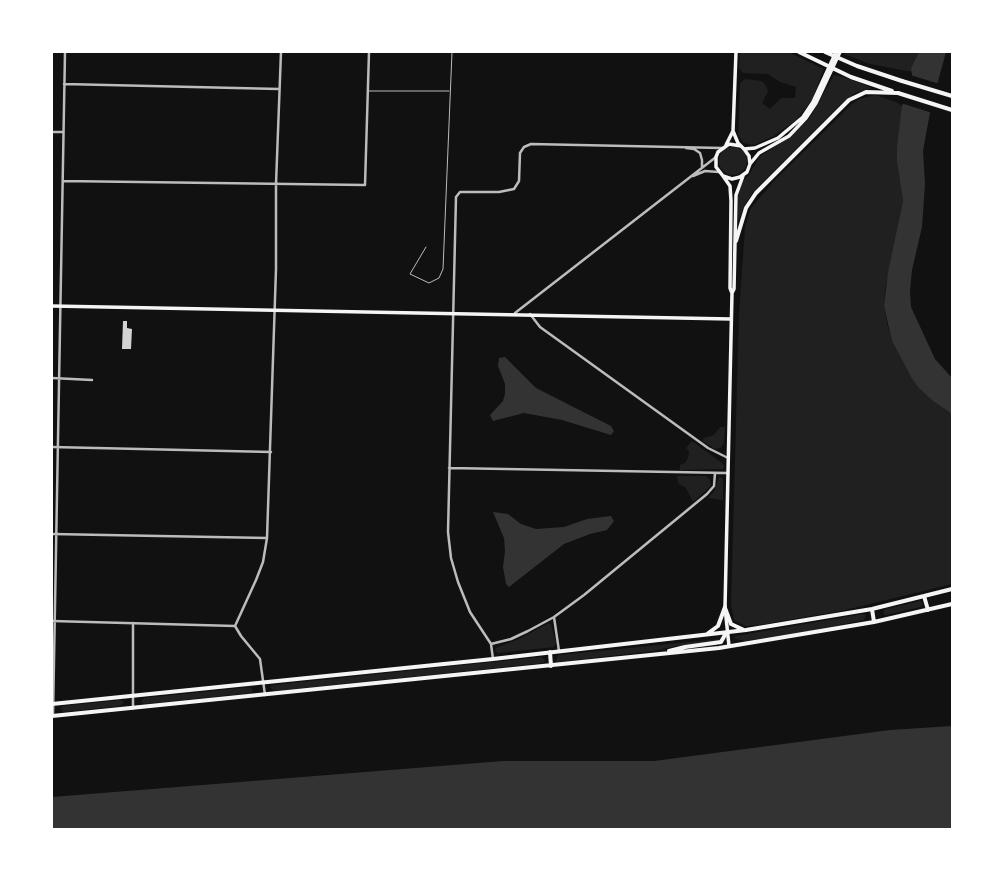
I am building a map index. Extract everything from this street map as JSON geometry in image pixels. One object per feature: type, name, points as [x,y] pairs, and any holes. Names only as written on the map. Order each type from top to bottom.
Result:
[{"type":"main road","points":[[799,52],[851,77],[952,110]]},
{"type":"main road","points":[[825,52],[858,66],[951,96]]},
{"type":"main road","points":[[729,646],[726,633],[725,607],[731,319],[736,241],[736,195],[739,184],[750,164],[759,154],[780,142],[798,128],[812,111],[836,52]]},
{"type":"main road","points":[[724,147],[733,144],[743,147],[762,146],[778,138],[795,125],[809,109],[840,52]]},
{"type":"main road","points":[[732,293],[730,288],[731,191],[716,167],[716,157],[724,147],[733,131],[737,53]]},
{"type":"main road","points":[[736,241],[746,208],[756,193],[849,100],[857,95],[871,91],[898,93]]},
{"type":"main road","points":[[733,131],[749,156],[750,164]]},
{"type":"main road","points":[[723,176],[732,179],[744,175]]},
{"type":"main road","points":[[52,306],[731,319]]},
{"type":"main road","points":[[52,704],[493,659],[726,633],[872,609],[952,589]]},
{"type":"main road","points":[[924,596],[928,610]]},
{"type":"main road","points":[[52,716],[551,666],[729,646],[874,622],[952,604]]},
{"type":"main road","points":[[725,607],[731,624],[746,630]]},
{"type":"main road","points":[[704,635],[718,626],[725,607]]},
{"type":"main road","points":[[872,609],[874,622]]},
{"type":"main road","points":[[661,654],[679,648],[721,642],[726,633]]},
{"type":"main road","points":[[550,652],[551,666]]},
{"type":"street","points":[[52,716],[53,622],[60,378],[65,52]]},
{"type":"street","points":[[235,626],[263,562],[267,538],[271,452],[276,269],[276,184],[281,52]]},
{"type":"street","points":[[63,181],[365,185],[369,52]]},
{"type":"street","points":[[64,84],[279,89]]},
{"type":"street","points":[[52,132],[64,132]]},
{"type":"street","points":[[493,659],[491,644],[470,612],[455,573],[448,532],[454,313],[455,199],[460,192],[499,192],[514,189],[519,181],[520,153],[524,147],[531,144],[724,147]]},
{"type":"street","points":[[683,147],[694,149],[700,153],[702,168]]},
{"type":"street","points":[[515,314],[716,157]]},
{"type":"street","points":[[692,177],[706,171],[719,172]]},
{"type":"street","points":[[530,314],[531,318],[540,327],[708,448],[728,458]]},
{"type":"street","points":[[52,378],[92,380]]},
{"type":"street","points":[[52,447],[271,452]]},
{"type":"street","points":[[449,468],[728,473]]},
{"type":"street","points":[[491,644],[511,639],[554,617],[592,589],[708,494],[714,486],[715,473]]},
{"type":"street","points":[[52,534],[267,538]]},
{"type":"street","points":[[554,617],[559,651]]},
{"type":"street","points":[[53,622],[235,626]]},
{"type":"street","points":[[133,623],[133,708]]},
{"type":"street","points":[[235,626],[241,636],[258,655],[261,664],[265,695]]},
{"type":"lane","points":[[426,247],[410,274],[429,283],[439,278],[443,268],[452,52]]},
{"type":"lane","points":[[368,91],[450,91]]},
{"type":"shaded area","points":[[740,52],[788,52],[824,69],[812,100],[796,120],[774,136],[754,145],[743,143],[738,135],[740,83],[745,79],[762,81],[768,91],[762,103],[770,109],[781,98],[795,98],[796,87],[780,82],[768,74],[743,73],[739,68]]},
{"type":"shaded area","points":[[845,52],[919,52],[911,68],[912,72],[870,64],[844,54]]},
{"type":"shaded area","points":[[919,52],[946,52],[931,107],[923,151],[925,184],[922,227],[912,270],[910,291],[911,307],[935,359],[952,378],[952,414],[933,401],[919,388],[911,377],[892,341],[884,306],[888,272],[903,201],[897,162],[897,146],[902,106],[912,75],[911,68]]},
{"type":"shaded area","points":[[834,75],[844,77],[872,88],[855,93],[842,103],[754,191],[747,201],[738,221],[738,192],[742,182],[749,175],[759,157],[791,136],[809,119]]},
{"type":"shaded area","points":[[875,95],[896,102],[902,106],[903,110],[897,146],[897,162],[903,201],[885,289],[884,306],[887,323],[892,341],[911,377],[933,401],[952,414],[952,584],[841,611],[745,626],[734,620],[731,605],[739,314],[745,227],[751,208],[774,181],[851,105],[859,99]]},
{"type":"shaded area","points":[[733,147],[743,151],[747,161],[743,171],[733,175],[723,171],[719,161],[723,151]]},
{"type":"shaded area","points":[[505,357],[536,388],[611,426],[614,431],[611,435],[562,420],[524,413],[493,421],[490,415],[503,401],[505,394],[505,384],[498,366],[499,358]]},
{"type":"shaded area","points":[[720,427],[725,427],[724,443],[721,448],[715,449],[702,441],[704,438],[714,435]]},
{"type":"shaded area","points":[[692,441],[722,463],[724,466],[723,469],[680,470],[680,465],[685,463],[688,458],[689,452],[686,448]]},
{"type":"shaded area","points":[[677,476],[706,476],[710,480],[711,485],[693,502],[686,488],[678,483]]},
{"type":"shaded area","points":[[719,476],[723,479],[723,500],[708,498],[715,490]]},
{"type":"shaded area","points":[[493,512],[508,514],[521,524],[536,529],[564,527],[587,519],[611,516],[614,521],[607,530],[590,534],[564,544],[509,587],[506,584],[503,567],[505,551],[504,538]]},
{"type":"shaded area","points":[[920,601],[923,604],[920,607],[886,615],[884,614],[884,610],[886,609]]},
{"type":"shaded area","points":[[862,614],[866,615],[864,620],[804,632],[745,641],[733,638],[736,636]]},
{"type":"shaded area","points":[[549,623],[551,625],[556,643],[554,647],[498,653],[495,651],[496,648],[519,639]]},
{"type":"shaded area","points":[[721,639],[719,642],[676,646],[654,651],[558,662],[556,660],[558,655]]},
{"type":"shaded area","points":[[541,657],[545,660],[544,663],[274,691],[270,687],[272,685]]},
{"type":"shaded area","points":[[250,687],[253,691],[251,693],[144,704],[141,701],[144,698]]},
{"type":"shaded area","points":[[121,700],[124,702],[121,706],[63,712],[61,708],[63,706]]},
{"type":"shaded area","points":[[952,726],[952,829],[52,829],[52,797],[503,761],[654,761],[890,730]]},
{"type":"pier","points":[[910,75],[940,84],[932,113],[901,103]]},
{"type":"building","points":[[123,321],[127,321],[127,328],[132,329],[131,349],[122,349]]}]
